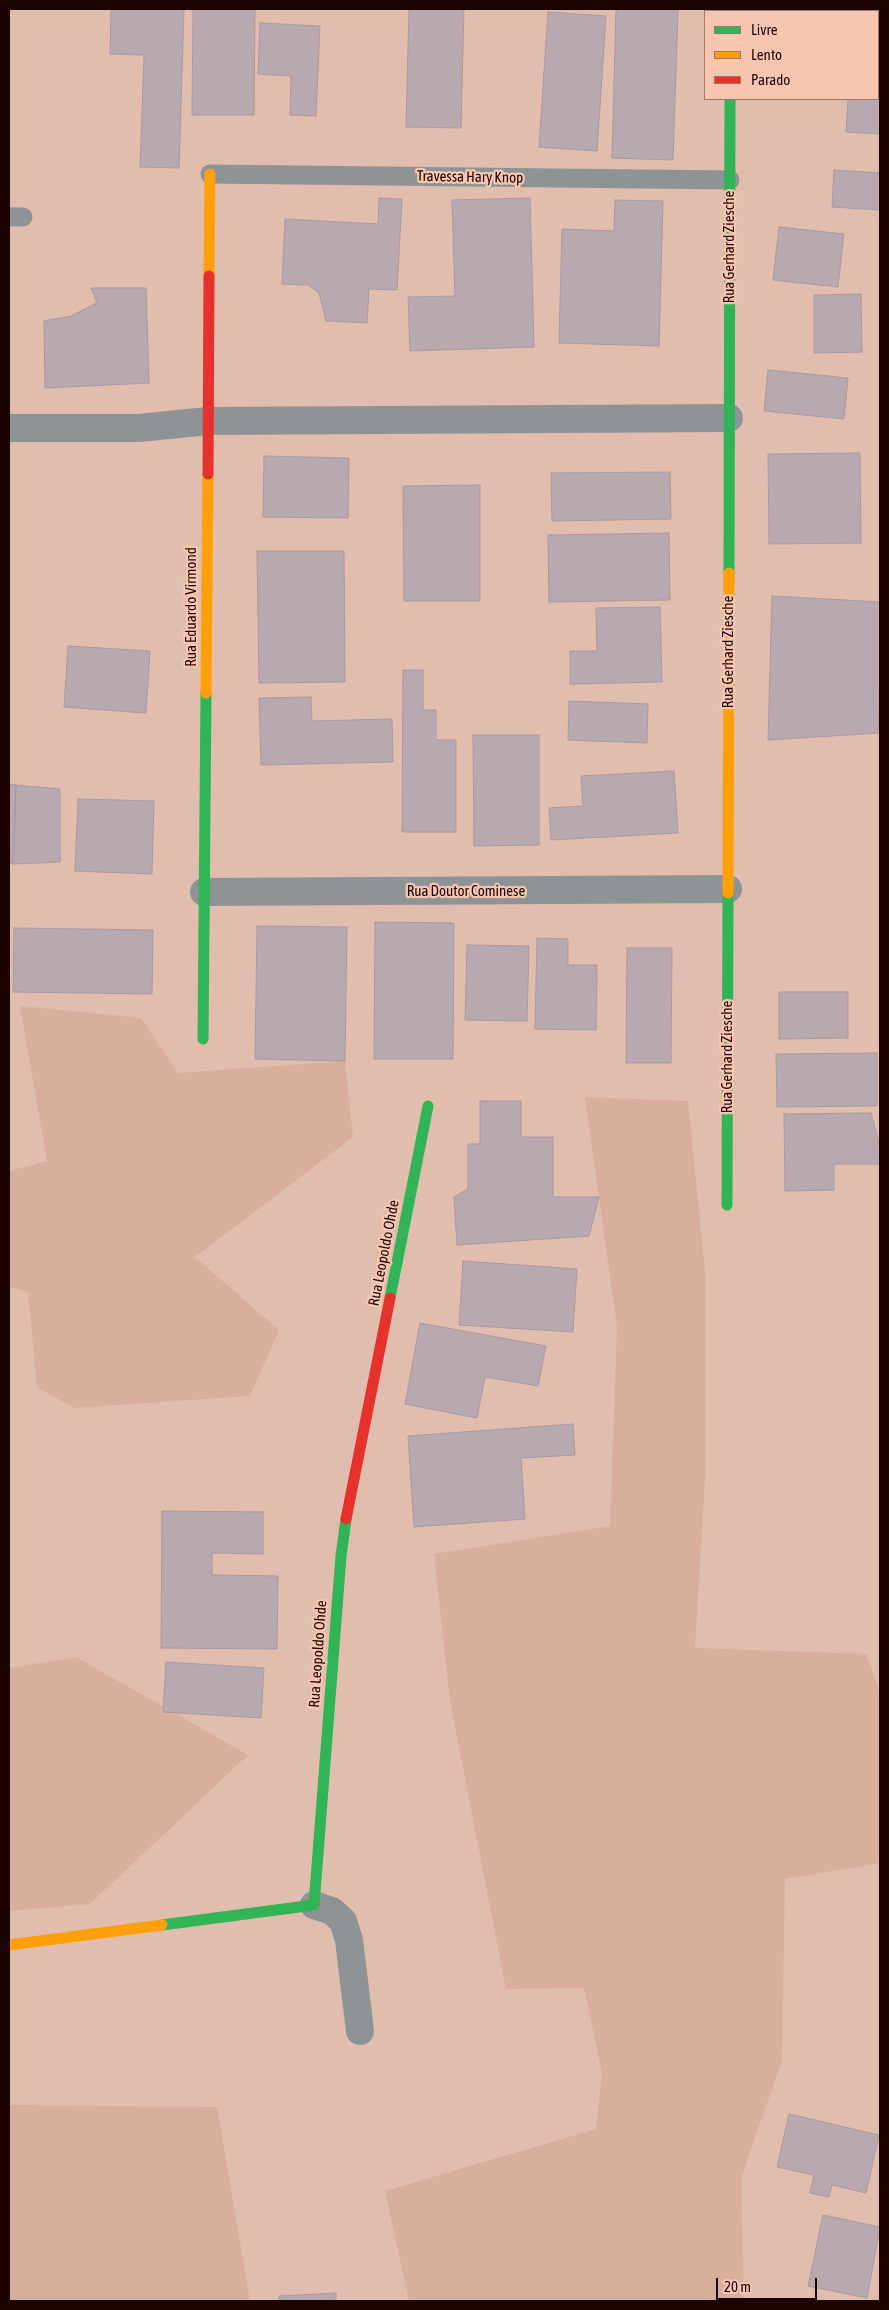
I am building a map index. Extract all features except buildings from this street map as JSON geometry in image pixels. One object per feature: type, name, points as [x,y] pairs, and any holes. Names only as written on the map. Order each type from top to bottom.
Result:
[{"type":"street","name":"Rua Gerhard Ziesche","points":[[727,1205],[730,100]]},
{"type":"street","name":"Rua Eduardo Virmond","points":[[203,1039],[210,174]]},
{"type":"street","points":[[9,428],[139,428],[208,421],[729,418]]},
{"type":"street","name":"Rua Doutor Cominese","points":[[204,892],[728,889]]},
{"type":"street","name":"Rua Leopoldo Ohde","points":[[314,1904],[341,1556],[350,1498],[428,1106]]},
{"type":"street","points":[[9,1945],[314,1904],[332,1911],[343,1921],[349,1940],[360,2031]]},
{"type":"lane","name":"Travessa Hary Knop","points":[[210,174],[730,180]]},
{"type":"shaded area","points":[[20,1006],[141,1018],[178,1073],[345,1061],[353,1137],[195,1257],[279,1330],[250,1396],[74,1408],[37,1387],[28,1292],[9,1287],[9,1171],[47,1161]]},
{"type":"shaded area","points":[[585,1097],[688,1101],[705,1272],[705,1480],[695,1648],[866,1654],[880,1692],[880,1863],[785,1879],[782,2060],[741,2178],[744,2301],[409,2301],[385,2191],[596,2129],[602,2073],[584,1988],[506,1989],[450,1701],[434,1554],[610,1526],[617,1327]]},
{"type":"shaded area","points":[[76,1657],[248,1755],[90,1904],[9,1911],[9,1668]]},
{"type":"shaded area","points":[[9,2105],[217,2107],[250,2301],[9,2301]]},
{"type":"traffic: fast","points":[[729,573],[730,100]]},
{"type":"traffic: fast","points":[[203,1039],[206,693]]},
{"type":"traffic: fast","points":[[727,1205],[728,893]]},
{"type":"traffic: fast","points":[[390,1298],[428,1106]]},
{"type":"traffic: fast","points":[[162,1925],[314,1905],[341,1556],[346,1519]]},
{"type":"traffic: slow","points":[[209,276],[210,174]]},
{"type":"traffic: slow","points":[[206,693],[208,474]]},
{"type":"traffic: slow","points":[[728,893],[729,573]]},
{"type":"traffic: slow","points":[[9,1945],[162,1925]]},
{"type":"traffic: jam","points":[[208,474],[209,276]]},
{"type":"traffic: jam","points":[[346,1519],[390,1298]]}]
